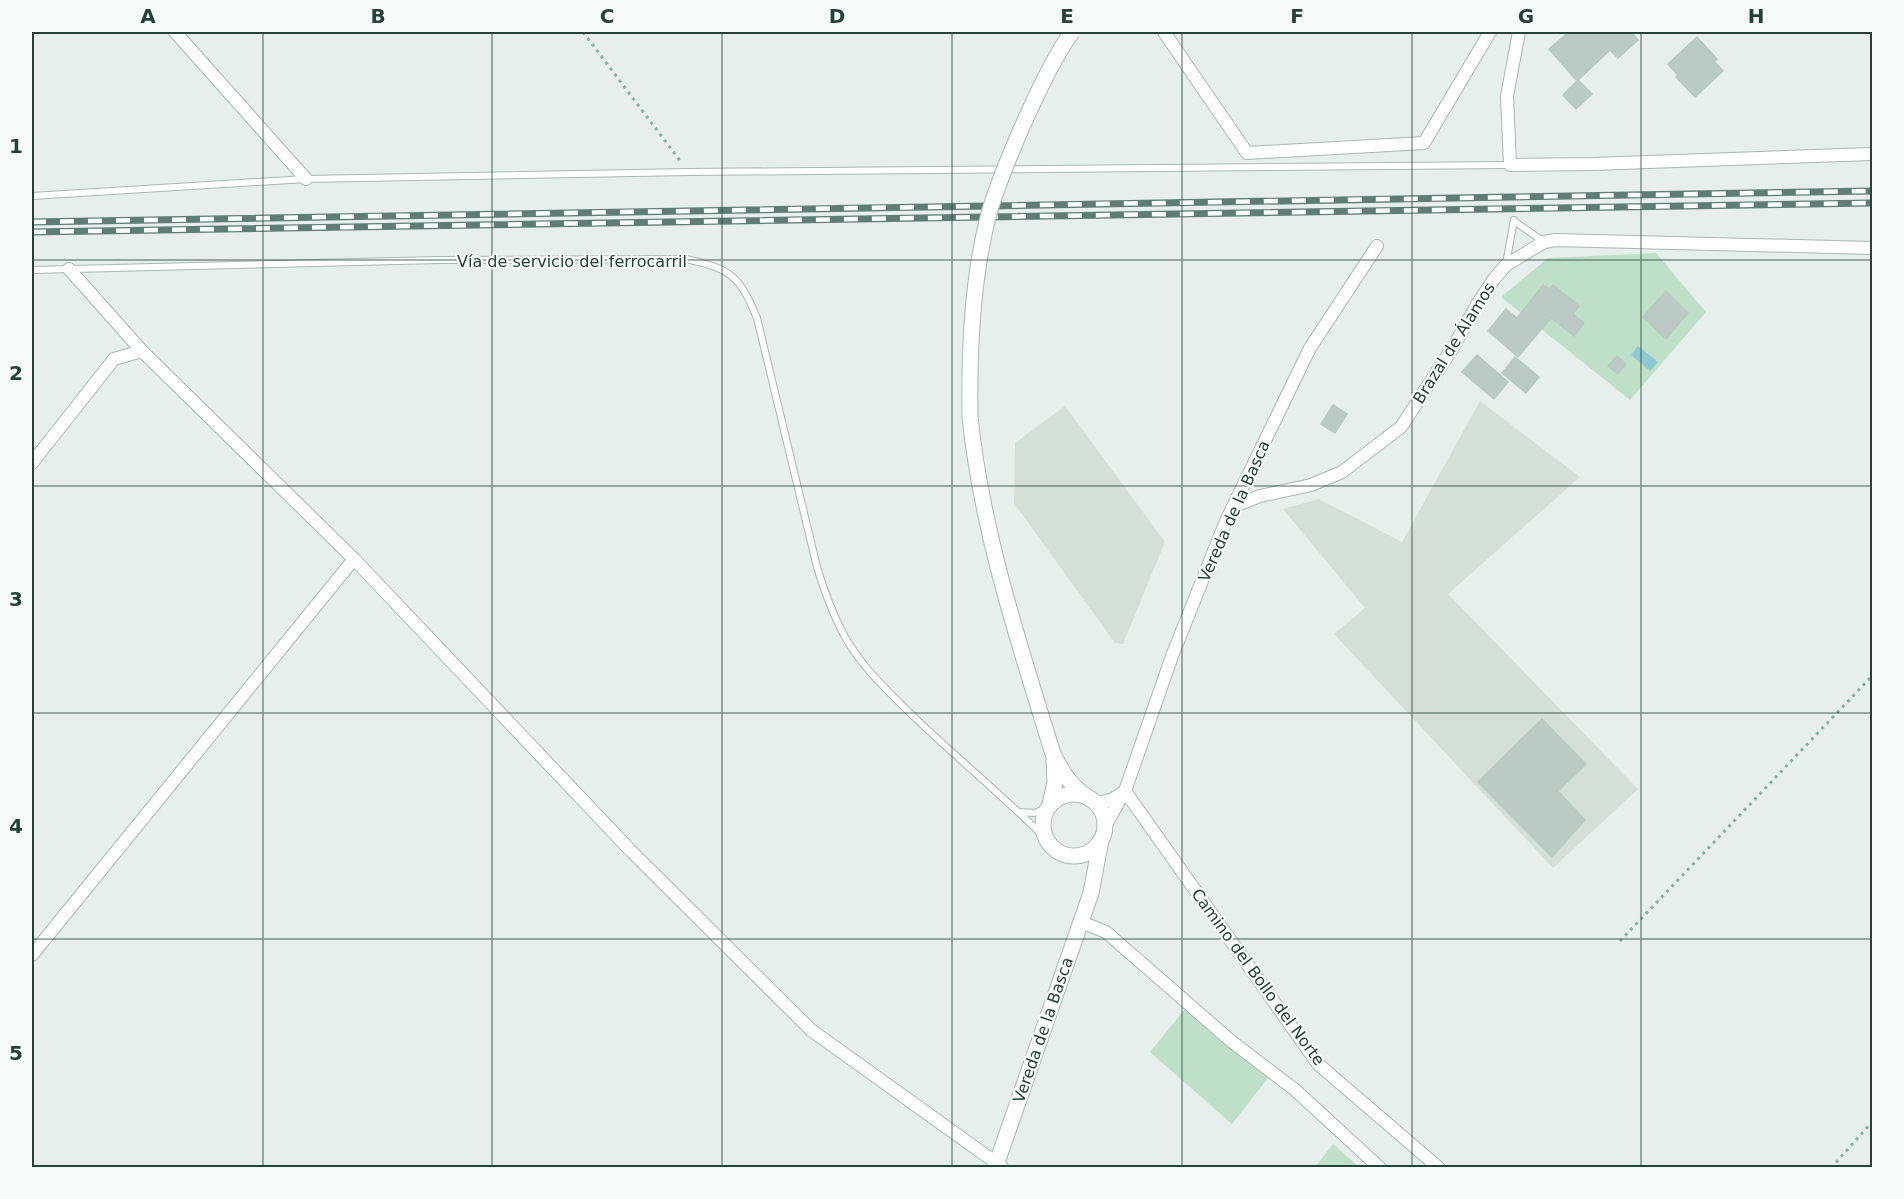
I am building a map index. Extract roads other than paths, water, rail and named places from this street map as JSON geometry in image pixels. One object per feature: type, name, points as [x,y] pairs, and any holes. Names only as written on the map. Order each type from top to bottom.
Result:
[{"type":"street","points":[[175,32],[306,179]]},
{"type":"street","points":[[1067,855],[1086,853],[1097,845],[1102,834],[1101,812],[1093,801],[1072,786],[1053,754],[994,556],[978,479],[970,417],[969,373],[971,331],[982,246],[989,213],[1012,148],[1032,103],[1072,32]]},
{"type":"street","points":[[1164,32],[1247,153],[1424,143],[1490,32]]},
{"type":"street","points":[[1519,32],[1507,96],[1510,165],[1872,154]]},
{"type":"street","name":"Brazal de Álamos","points":[[1234,506],[1260,496],[1311,486],[1342,472],[1401,427],[1452,350],[1478,303],[1506,265],[1544,242],[1556,240],[1872,248]]},
{"type":"street","name":"Vereda de la Basca","points":[[998,1166],[1091,892],[1102,834],[1125,791],[1172,656],[1226,521],[1310,348],[1377,246]]},
{"type":"street","points":[[69,269],[142,351],[354,559],[631,851],[811,1030],[998,1166]]},
{"type":"street","points":[[32,463],[114,359],[142,351]]},
{"type":"street","points":[[32,955],[354,559]]},
{"type":"street","points":[[1053,754],[1055,782],[1043,826],[1047,840],[1055,850],[1079,864],[1084,871],[1091,892]]},
{"type":"street","points":[[1049,807],[1064,796],[1081,795],[1093,801],[1113,799],[1125,791]]},
{"type":"street","name":"Camino del Bollo del Norte","points":[[1125,791],[1318,1064],[1439,1167]]},
{"type":"street","points":[[1081,922],[1106,932],[1230,1041],[1294,1089],[1380,1167]]},
{"type":"lane","points":[[32,196],[306,179],[689,172],[1510,165]]},
{"type":"lane","points":[[1506,265],[1514,221],[1544,242]]},
{"type":"lane","name":"Vía de servicio del ferrocarril","points":[[32,270],[438,260],[686,259],[714,265],[734,277],[747,294],[757,318],[817,567],[828,603],[845,637],[873,677],[1047,840]]},
{"type":"lane","points":[[1019,812],[1034,813],[1049,807]]},
{"type":"water","points":[[1638,346],[1658,362],[1650,371],[1631,355]]},
{"type":"railway","points":[[32,222],[1872,191]]},
{"type":"railway","points":[[32,232],[1872,203]]}]
